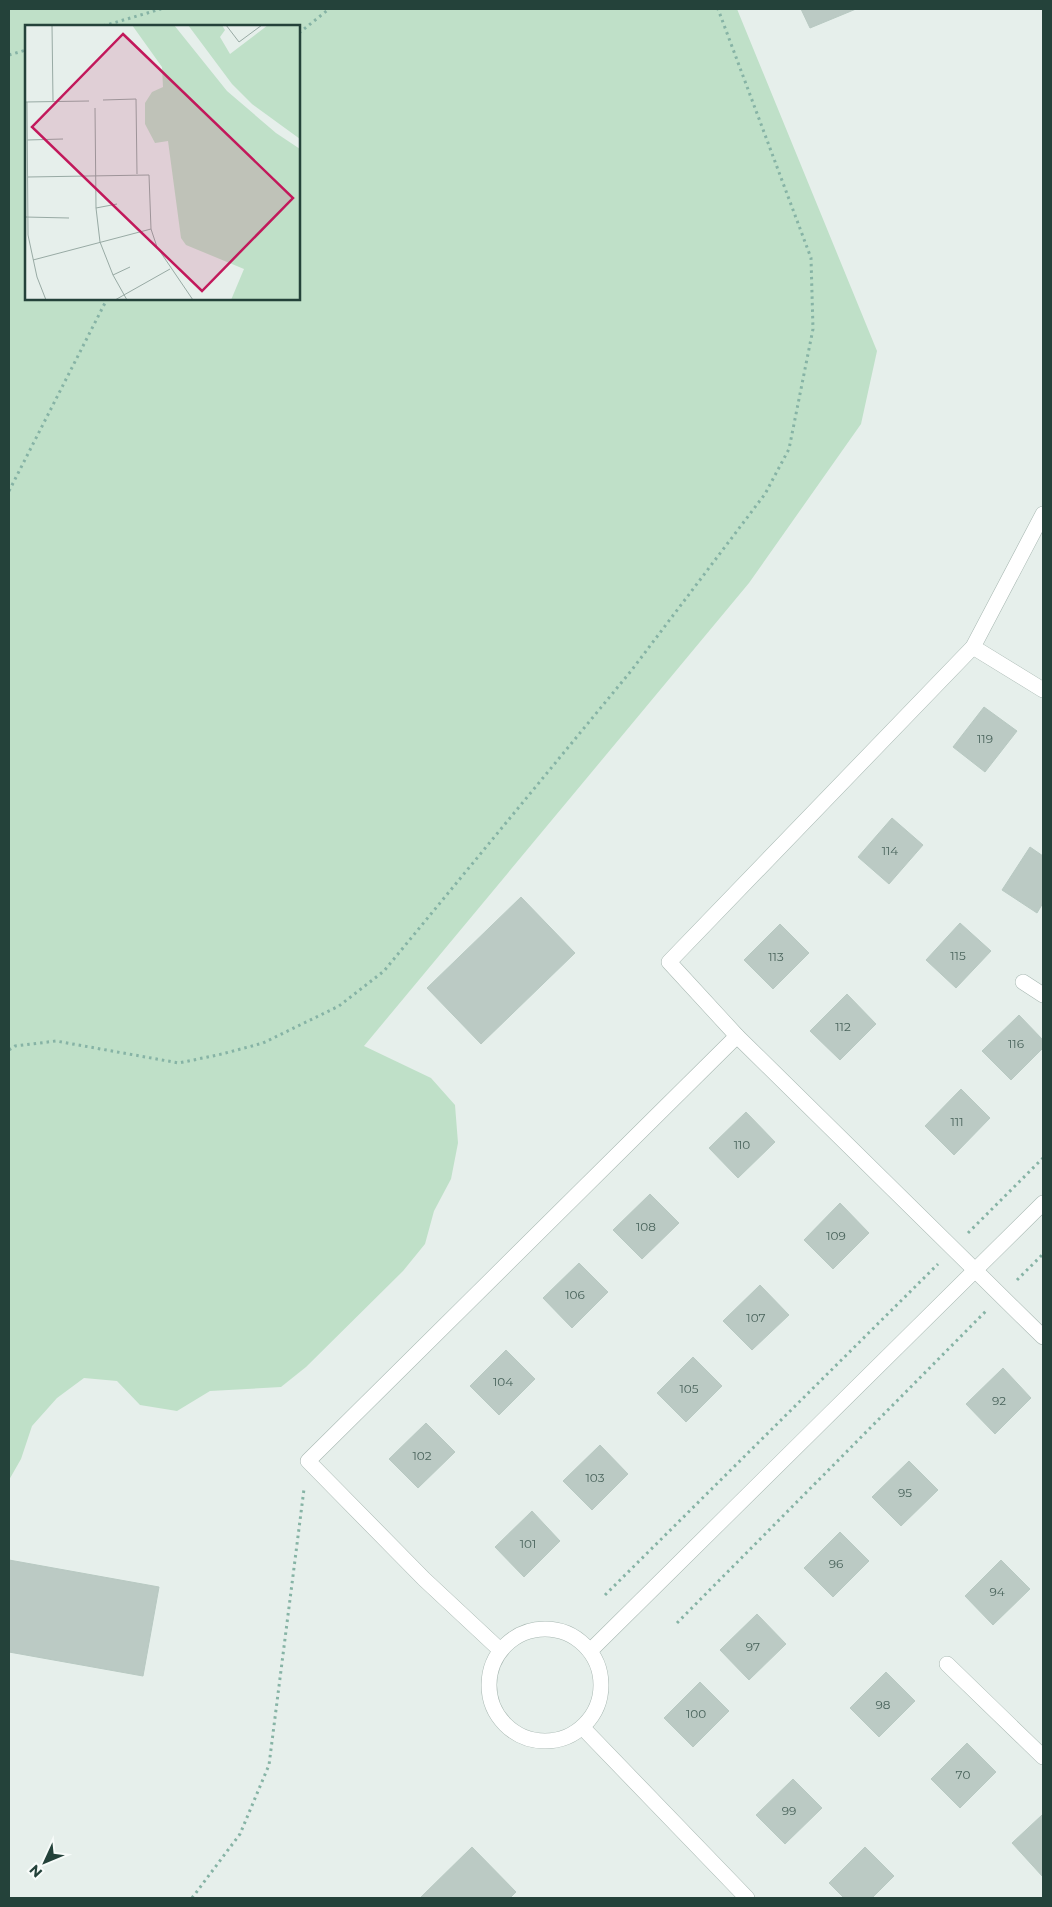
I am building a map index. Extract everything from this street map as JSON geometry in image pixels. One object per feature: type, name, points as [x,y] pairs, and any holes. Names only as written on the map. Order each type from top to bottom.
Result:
[{"type":"street","points":[[1043,514],[973,647],[669,962],[737,1036],[1043,1337]]},
{"type":"street","points":[[973,647],[1043,690]]},
{"type":"street","points":[[1023,982],[1043,995]]},
{"type":"street","points":[[499,1649],[424,1579],[308,1461],[737,1036]]},
{"type":"street","points":[[591,1650],[1043,1203]]},
{"type":"street","points":[[527,1629],[562,1630],[591,1650],[602,1676],[599,1705],[583,1728],[552,1742],[520,1736],[495,1713],[487,1681],[499,1649],[527,1629]]},
{"type":"street","points":[[947,1664],[1043,1757]]},
{"type":"street","points":[[583,1728],[747,1898]]},
{"type":"path","points":[[106,25],[161,9]]},
{"type":"path","points":[[300,32],[329,9]]},
{"type":"path","points":[[9,1050],[15,1046],[56,1041],[180,1063],[263,1043],[339,1006],[384,970],[631,671],[765,494],[789,449],[813,329],[811,258],[718,9]]},
{"type":"path","points":[[9,55],[25,50]]},
{"type":"path","points":[[9,490],[106,300]]},
{"type":"path","points":[[605,1595],[1043,1158]]},
{"type":"path","points":[[677,1623],[1043,1254]]},
{"type":"path","points":[[192,1898],[240,1834],[269,1765],[308,1461]]},
{"type":"green space","points":[[9,9],[737,9],[877,351],[861,424],[749,583],[364,1046],[431,1078],[455,1105],[458,1143],[451,1179],[434,1211],[425,1244],[403,1271],[306,1367],[281,1387],[210,1391],[177,1411],[140,1405],[117,1381],[84,1378],[57,1398],[32,1426],[21,1459],[9,1480]]},
{"type":"building","points":[[801,9],[856,9],[810,28]]},
{"type":"building","points":[[984,707],[1017,731],[985,772],[953,747]]},
{"type":"building","points":[[892,818],[923,845],[889,884],[858,857]]},
{"type":"building","points":[[1030,847],[1043,856],[1043,903],[1037,913],[1002,890]]},
{"type":"building","points":[[521,897],[575,953],[481,1044],[427,988]]},
{"type":"building","points":[[960,923],[991,951],[956,988],[926,960]]},
{"type":"building","points":[[780,924],[809,953],[773,989],[744,960]]},
{"type":"building","points":[[847,994],[876,1024],[840,1060],[810,1031]]},
{"type":"building","points":[[1019,1015],[1043,1040],[1043,1048],[1011,1080],[982,1051]]},
{"type":"building","points":[[961,1089],[990,1118],[954,1155],[925,1126]]},
{"type":"building","points":[[746,1112],[775,1142],[738,1178],[709,1148]]},
{"type":"building","points":[[650,1194],[679,1223],[642,1259],[613,1230]]},
{"type":"building","points":[[840,1203],[869,1233],[833,1269],[804,1240]]},
{"type":"building","points":[[579,1263],[608,1292],[572,1328],[543,1298]]},
{"type":"building","points":[[760,1285],[789,1315],[752,1350],[723,1321]]},
{"type":"building","points":[[506,1350],[535,1379],[499,1415],[470,1386]]},
{"type":"building","points":[[693,1357],[722,1386],[686,1422],[657,1393]]},
{"type":"building","points":[[1003,1368],[1031,1398],[995,1434],[966,1404]]},
{"type":"building","points":[[426,1423],[455,1452],[418,1488],[389,1459]]},
{"type":"building","points":[[600,1445],[628,1474],[592,1510],[563,1481]]},
{"type":"building","points":[[909,1461],[938,1490],[901,1526],[872,1497]]},
{"type":"building","points":[[532,1511],[560,1541],[524,1577],[495,1547]]},
{"type":"building","points":[[840,1532],[869,1561],[833,1597],[804,1568]]},
{"type":"building","points":[[9,1560],[159,1587],[143,1676],[9,1652]]},
{"type":"building","points":[[1001,1560],[1030,1589],[993,1625],[965,1596]]},
{"type":"building","points":[[757,1614],[786,1644],[749,1680],[720,1650]]},
{"type":"building","points":[[886,1672],[915,1701],[879,1737],[850,1708]]},
{"type":"building","points":[[700,1682],[729,1711],[693,1747],[664,1718]]},
{"type":"building","points":[[967,1743],[996,1772],[960,1808],[931,1779]]},
{"type":"building","points":[[793,1779],[822,1808],[785,1844],[756,1815]]},
{"type":"building","points":[[1042,1815],[1043,1817],[1043,1877],[1012,1843]]},
{"type":"building","points":[[472,1847],[516,1892],[510,1898],[420,1898]]},
{"type":"building","points":[[865,1847],[894,1876],[872,1898],[844,1898],[829,1883]]}]
